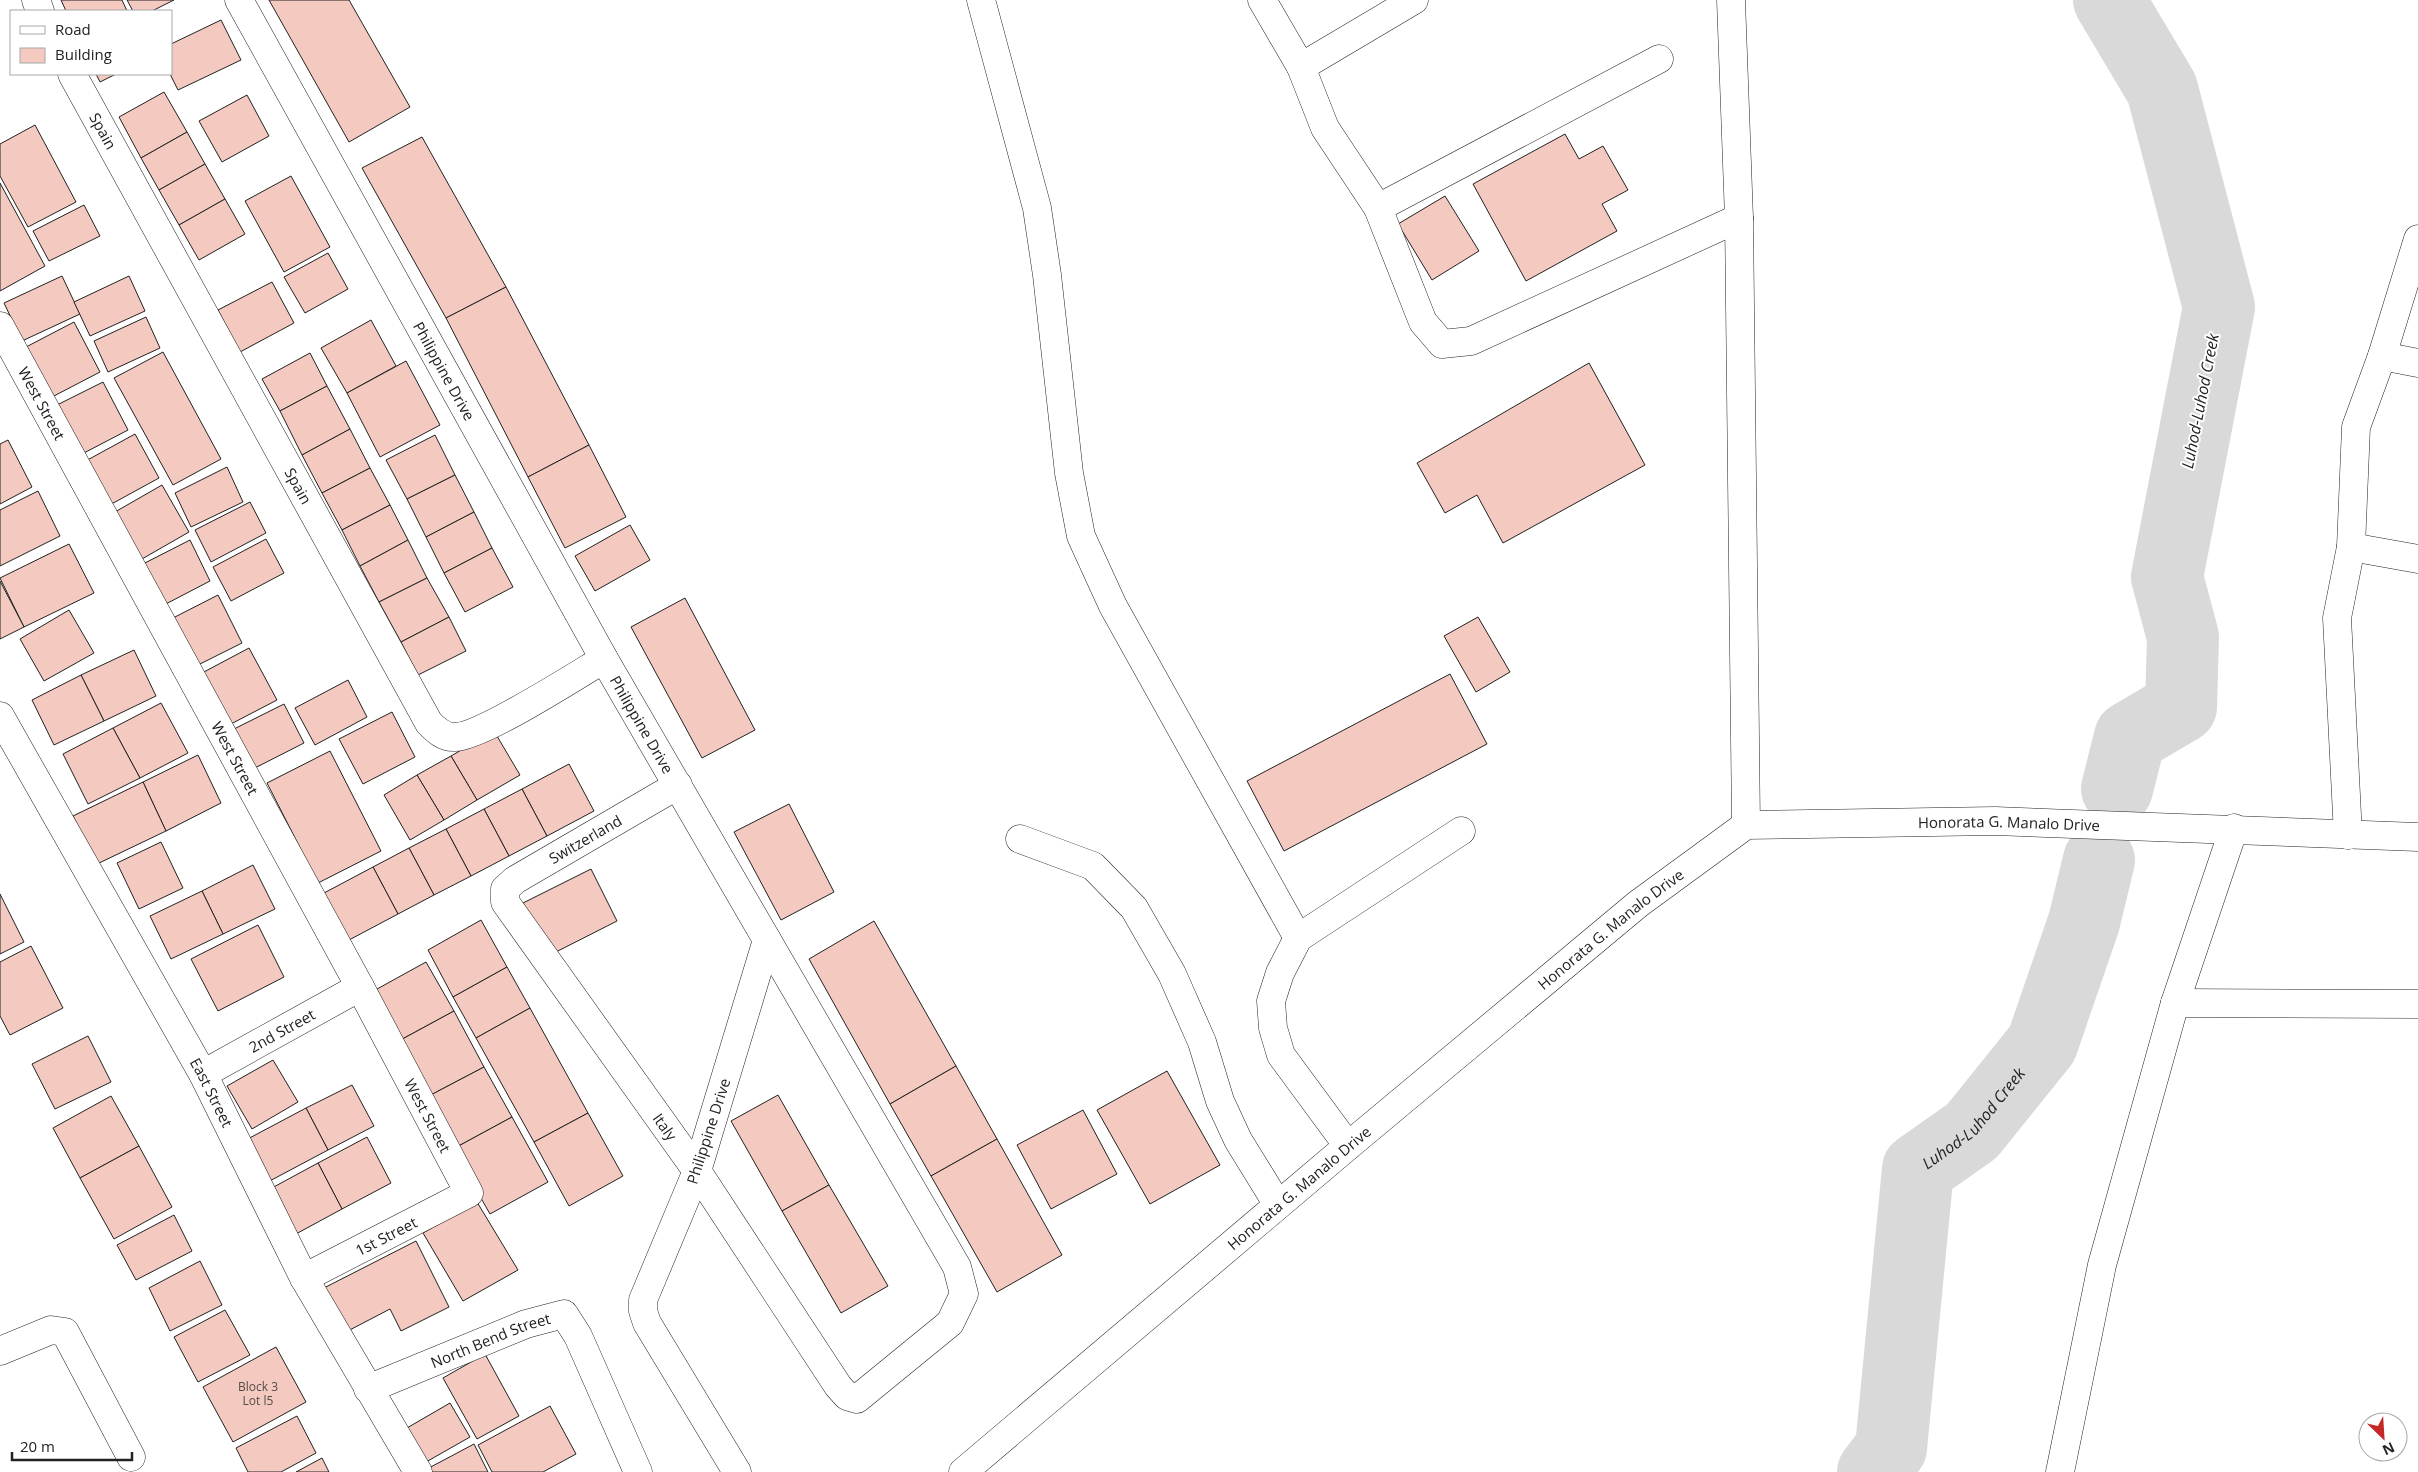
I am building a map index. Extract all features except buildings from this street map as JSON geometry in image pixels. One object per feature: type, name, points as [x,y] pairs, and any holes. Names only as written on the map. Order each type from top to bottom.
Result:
[{"type":"street","name":"Philippine Drive","points":[[239,0],[604,659],[768,940],[697,1171],[643,1300],[643,1311],[647,1323],[737,1472]]},
{"type":"street","points":[[981,0],[1037,208],[1047,275],[1069,473],[1081,536],[1113,606],[1298,938]]},
{"type":"street","points":[[1262,0],[1301,67],[1325,128],[1378,208],[1423,322],[1442,344],[1471,341],[1739,218]]},
{"type":"street","points":[[1301,67],[1414,0]]},
{"type":"street","points":[[1731,0],[1739,218],[1746,825]]},
{"type":"street","points":[[1378,208],[1659,59]]},
{"type":"street","name":"Spain","points":[[73,75],[429,724],[441,734],[456,737],[483,728],[604,659]]},
{"type":"street","points":[[2348,835],[2336,618],[2350,547],[2356,427],[2382,356],[2418,238]]},
{"type":"street","name":"West Street","points":[[0,326],[360,987],[469,1193]]},
{"type":"street","points":[[2382,356],[2418,363]]},
{"type":"street","points":[[2350,547],[2418,559]]},
{"type":"street","name":"East Street","points":[[0,716],[203,1074],[304,1278],[418,1472]]},
{"type":"street","name":"Switzerland","points":[[505,902],[505,889],[515,880],[678,785]]},
{"type":"street","name":"Honorata G. Manalo Drive","points":[[963,1472],[1348,1146],[1638,904],[1746,825],[1995,821],[2234,828],[2418,837]]},
{"type":"street","points":[[2060,1472],[2102,1265],[2175,1003],[2234,828]]},
{"type":"street","points":[[1348,1146],[1281,1054],[1273,1028],[1271,1002],[1280,973],[1298,938],[1461,831]]},
{"type":"street","points":[[1020,839],[1093,866],[1134,908],[1172,974],[1202,1042],[1220,1102],[1238,1140],[1278,1205]]},
{"type":"street","name":"Italy","points":[[505,902],[697,1171],[838,1386],[847,1396],[857,1399],[950,1323],[964,1294],[957,1267],[768,940]]},
{"type":"street","name":"2nd Street","points":[[203,1074],[360,987]]},
{"type":"street","points":[[2175,1003],[2418,1004]]},
{"type":"street","name":"1st Street","points":[[304,1278],[469,1193]]},
{"type":"street","name":"North Bend Street","points":[[368,1389],[526,1324],[564,1314],[578,1336],[638,1472]]},
{"type":"street","points":[[0,1351],[51,1330],[65,1332],[131,1457]]},
{"type":"waterway","name":"Luhod-Luhod Creek","points":[[2109,0],[2162,89],[2219,307],[2167,577],[2183,637],[2181,707],[2130,737],[2117,789]]},
{"type":"waterway","name":"Luhod-Luhod Creek","points":[[1873,1472],[1891,1448],[1918,1169],[1972,1131],[2042,1044],[2084,922],[2099,860]]}]
